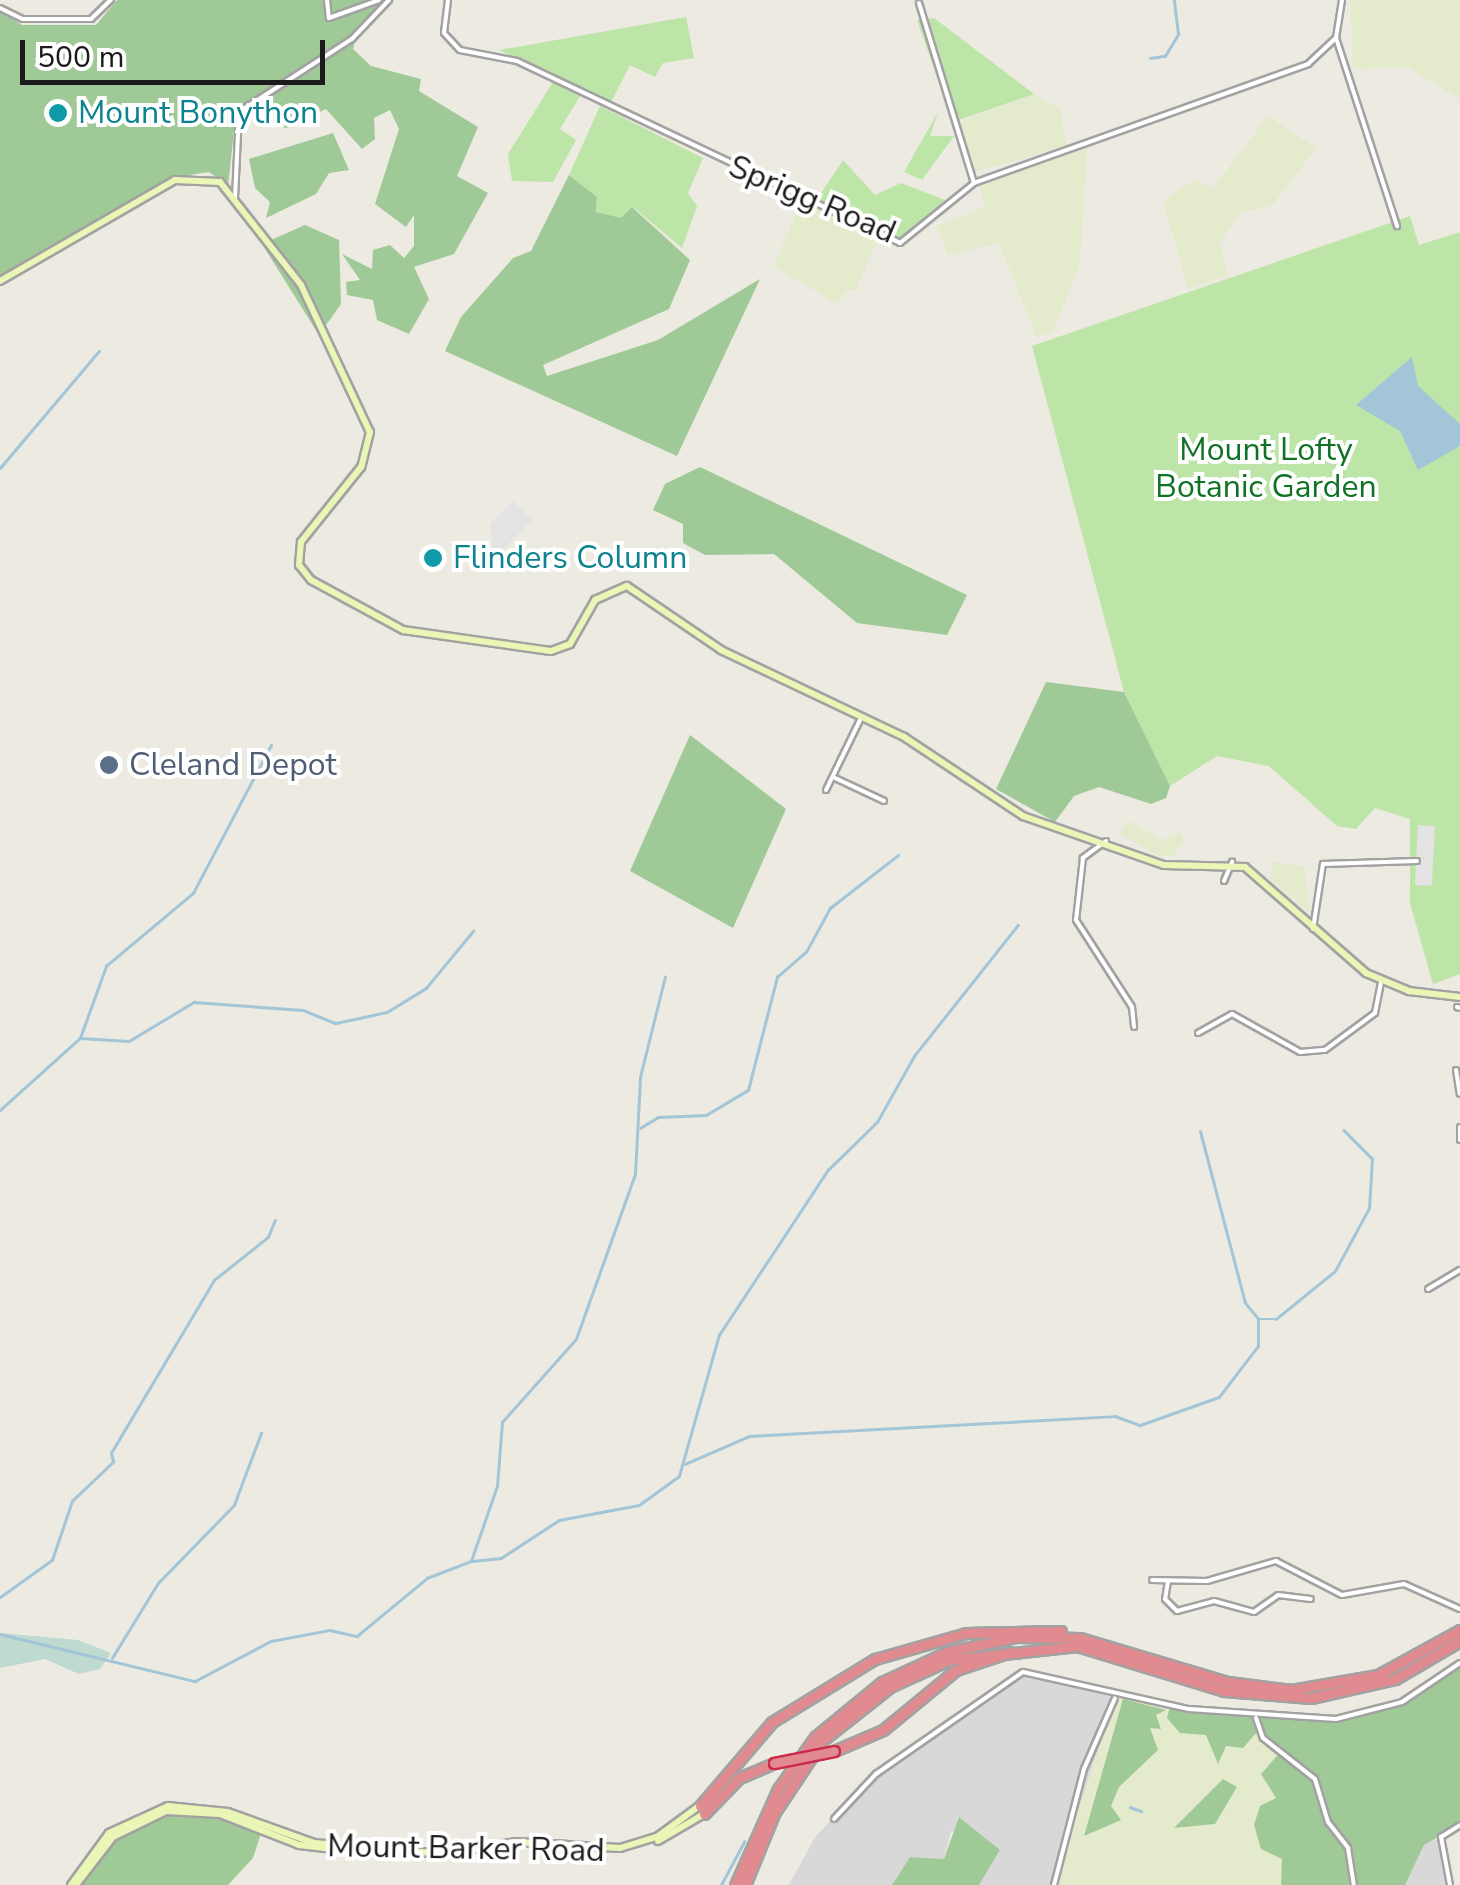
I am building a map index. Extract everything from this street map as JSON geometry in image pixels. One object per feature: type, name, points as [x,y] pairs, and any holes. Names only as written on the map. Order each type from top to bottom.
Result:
[{"type":"highway","points":[[702,1810],[786,1711],[916,1644],[991,1630],[1064,1631],[1135,1646],[1206,1676]]},
{"type":"highway","points":[[735,1885],[802,1753],[863,1694],[926,1659],[994,1640],[1060,1637],[1124,1646],[1206,1676],[1270,1689],[1336,1686],[1398,1667],[1460,1630]]},
{"type":"highway","points":[[745,1885],[796,1775],[872,1698],[969,1654],[1077,1646],[1224,1690],[1288,1698],[1374,1686],[1460,1641]]},
{"type":"highway","points":[[702,1810],[754,1768],[834,1751],[870,1738],[983,1658],[1077,1646]]},
{"type":"main road","points":[[0,280],[184,176],[214,179],[235,198],[301,285],[370,432],[361,467],[302,542],[300,565],[311,580],[403,630],[551,651],[570,644],[595,600],[627,586],[739,661],[862,715],[1023,816],[1106,841],[1171,867],[1232,862],[1382,982],[1460,997]]},
{"type":"main road","name":"Mount Barker Road","points":[[74,1885],[109,1833],[168,1806],[228,1812],[314,1844],[446,1854],[516,1842],[620,1848],[657,1837],[702,1810]]},
{"type":"street","points":[[1,5],[23,19],[90,18],[111,0]]},
{"type":"street","points":[[327,0],[329,18],[378,0]]},
{"type":"street","points":[[235,198],[239,112],[352,39],[389,0]]},
{"type":"street","name":"Sprigg Road","points":[[448,0],[444,33],[460,50],[517,61],[900,242],[974,184],[1308,64],[1336,38]]},
{"type":"street","points":[[1342,0],[1336,38],[1397,226]]},
{"type":"street","points":[[919,3],[974,184]]},
{"type":"street","points":[[826,790],[862,715]]},
{"type":"street","points":[[835,778],[884,801]]},
{"type":"street","points":[[1106,841],[1083,858],[1076,920],[1132,1007],[1134,1027]]},
{"type":"street","points":[[1313,929],[1323,864],[1417,861]]},
{"type":"street","points":[[1224,882],[1232,862]]},
{"type":"street","points":[[1198,1032],[1232,1014],[1300,1052],[1325,1050],[1376,1013],[1382,982]]},
{"type":"street","points":[[1456,1070],[1460,1094]]},
{"type":"street","points":[[1460,1126],[1460,1140]]},
{"type":"street","points":[[1428,1288],[1460,1270]]},
{"type":"street","points":[[1152,1580],[1168,1581],[1276,1561],[1342,1595],[1404,1584],[1460,1609]]},
{"type":"street","points":[[1168,1581],[1166,1599],[1177,1611],[1214,1600],[1254,1612],[1278,1595],[1311,1599]]},
{"type":"street","points":[[834,1819],[876,1774],[1023,1672],[1115,1698],[1256,1717],[1380,1711],[1460,1664]]},
{"type":"street","points":[[1054,1885],[1084,1769],[1115,1698]]},
{"type":"street","points":[[1256,1717],[1262,1738],[1316,1779],[1328,1822],[1348,1848],[1354,1885]]},
{"type":"street","points":[[1450,1885],[1440,1837],[1460,1825]]},
{"type":"shaded area","points":[[1412,357],[1418,386],[1460,424],[1460,446],[1418,470],[1400,431],[1356,405]]},
{"type":"shaded area","points":[[513,501],[532,520],[494,559],[490,524]]},
{"type":"shaded area","points":[[1418,825],[1435,826],[1432,886],[1415,885]]},
{"type":"shaded area","points":[[0,1633],[78,1640],[111,1653],[100,1669],[79,1674],[45,1659],[0,1668]]},
{"type":"shaded area","points":[[1023,1672],[1115,1698],[1054,1885],[979,1885],[1000,1850],[951,1831],[944,1859],[910,1857],[892,1885],[789,1885],[815,1837],[876,1774]]},
{"type":"shaded area","points":[[1441,1837],[1450,1885],[1405,1885],[1424,1845]]},
{"type":"green space","points":[[117,0],[386,0],[359,25],[353,49],[371,66],[421,79],[419,91],[478,127],[457,176],[488,193],[454,254],[414,267],[429,299],[409,334],[377,320],[373,300],[347,295],[346,282],[360,280],[342,254],[372,269],[373,250],[390,245],[404,258],[414,246],[414,215],[406,227],[375,204],[399,129],[390,110],[374,118],[375,139],[362,149],[326,109],[286,128],[236,112],[228,186],[209,172],[175,177],[0,277],[0,11],[22,25],[96,25]]},
{"type":"green space","points":[[1350,0],[1460,0],[1460,99],[1409,68],[1353,69]]},
{"type":"green space","points":[[686,17],[694,58],[663,63],[655,77],[630,65],[610,104],[499,50]]},
{"type":"green space","points":[[934,18],[1034,94],[953,122],[917,20]]},
{"type":"green space","points":[[553,82],[580,96],[560,129],[576,140],[553,182],[512,181],[508,154]]},
{"type":"green space","points":[[1034,94],[1060,109],[1067,146],[974,172],[960,122]]},
{"type":"green space","points":[[600,106],[703,158],[688,193],[697,206],[682,248],[633,207],[621,219],[596,212],[597,197],[569,175]]},
{"type":"green space","points":[[938,112],[930,136],[954,136],[922,180],[904,172]]},
{"type":"green space","points":[[1268,116],[1316,148],[1273,204],[1240,213],[1220,243],[1228,275],[1188,289],[1163,200],[1196,179],[1212,189]]},
{"type":"green space","points":[[333,133],[349,170],[329,173],[316,194],[266,218],[270,202],[255,188],[249,159]]},
{"type":"green space","points":[[1087,148],[1080,264],[1053,331],[1037,338],[999,243],[948,255],[936,227],[986,206],[979,186]]},
{"type":"green space","points":[[843,160],[875,195],[901,183],[945,200],[900,239],[816,201]]},
{"type":"green space","points":[[569,175],[597,197],[596,212],[621,218],[632,207],[690,260],[669,309],[543,365],[547,376],[658,340],[760,279],[677,456],[445,351],[461,317],[513,258],[531,251]]},
{"type":"green space","points":[[802,202],[879,238],[855,291],[847,289],[838,304],[773,266]]},
{"type":"green space","name":"Mount Lofty Botanic Garden","points":[[1410,216],[1419,245],[1460,232],[1460,974],[1433,984],[1410,903],[1410,819],[1375,808],[1356,829],[1337,826],[1269,766],[1217,756],[1170,786],[1124,692],[1032,346]]},
{"type":"green space","points":[[305,225],[339,240],[341,304],[319,335],[262,244]]},
{"type":"green space","points":[[700,467],[967,595],[947,635],[857,623],[774,554],[705,555],[683,543],[683,524],[653,510],[665,484]]},
{"type":"green space","points":[[1046,682],[1124,692],[1170,786],[1166,798],[1151,804],[1099,787],[1074,796],[1055,822],[996,789]]},
{"type":"green space","points":[[690,735],[786,809],[733,928],[630,871]]},
{"type":"green space","points":[[1128,821],[1163,840],[1180,832],[1184,840],[1174,856],[1159,856],[1119,834]]},
{"type":"green space","points":[[1272,862],[1304,866],[1310,913],[1270,879]]},
{"type":"green space","points":[[1460,1663],[1460,1825],[1424,1845],[1405,1885],[1281,1885],[1282,1859],[1261,1849],[1254,1825],[1260,1806],[1276,1798],[1261,1774],[1282,1750],[1257,1732],[1243,1748],[1226,1746],[1218,1764],[1206,1735],[1180,1733],[1167,1718],[1170,1706],[1289,1719],[1380,1711]]},
{"type":"green space","points":[[1115,1698],[1256,1717],[1259,1734],[1313,1774],[1354,1885],[1054,1885]]},
{"type":"green space","points":[[1123,1699],[1166,1710],[1156,1715],[1161,1729],[1150,1728],[1158,1750],[1119,1787],[1111,1806],[1121,1820],[1084,1836]]},
{"type":"green space","points":[[1223,1779],[1237,1787],[1215,1824],[1174,1828]]},
{"type":"green space","points":[[197,1810],[262,1830],[253,1858],[228,1885],[76,1885],[105,1844],[154,1814]]},
{"type":"green space","points":[[959,1817],[1000,1850],[979,1885],[892,1885],[910,1857],[944,1859]]},
{"type":"waterway","points":[[1150,58],[1165,56],[1178,34],[1174,0]]},
{"type":"waterway","points":[[0,468],[99,351]]},
{"type":"waterway","points":[[80,1038],[106,966],[193,893],[271,745]]},
{"type":"waterway","points":[[640,1128],[658,1117],[706,1115],[748,1090],[777,977],[806,952],[830,908],[898,855]]},
{"type":"waterway","points":[[472,1561],[501,1558],[559,1520],[639,1505],[679,1476],[719,1335],[828,1170],[877,1122],[914,1056],[1018,925]]},
{"type":"waterway","points":[[0,1110],[80,1038],[129,1041],[194,1002],[303,1010],[336,1023],[387,1012],[426,988],[473,931]]},
{"type":"waterway","points":[[0,1634],[195,1681],[271,1641],[330,1630],[357,1636],[427,1578],[471,1561],[497,1486],[502,1422],[576,1339],[635,1174],[640,1077],[665,977]]},
{"type":"waterway","points":[[1258,1319],[1276,1319],[1335,1271],[1369,1208],[1372,1159],[1344,1131]]},
{"type":"waterway","points":[[685,1464],[749,1436],[1115,1416],[1140,1425],[1219,1397],[1258,1346],[1258,1319],[1245,1303],[1200,1132]]},
{"type":"waterway","points":[[0,1597],[52,1560],[72,1501],[113,1462],[111,1453],[214,1280],[268,1237],[275,1220]]},
{"type":"waterway","points":[[112,1658],[158,1583],[234,1505],[261,1433]]},
{"type":"waterway","points":[[1130,1807],[1141,1811]]},
{"type":"waterway","points":[[721,1885],[744,1842]]},
{"type":"place","name":"Mount Bonython","points":[[58,113]]},
{"type":"place","name":"Flinders Column","points":[[433,558]]},
{"type":"place","name":"Cleland Depot","points":[[109,765]]}]
